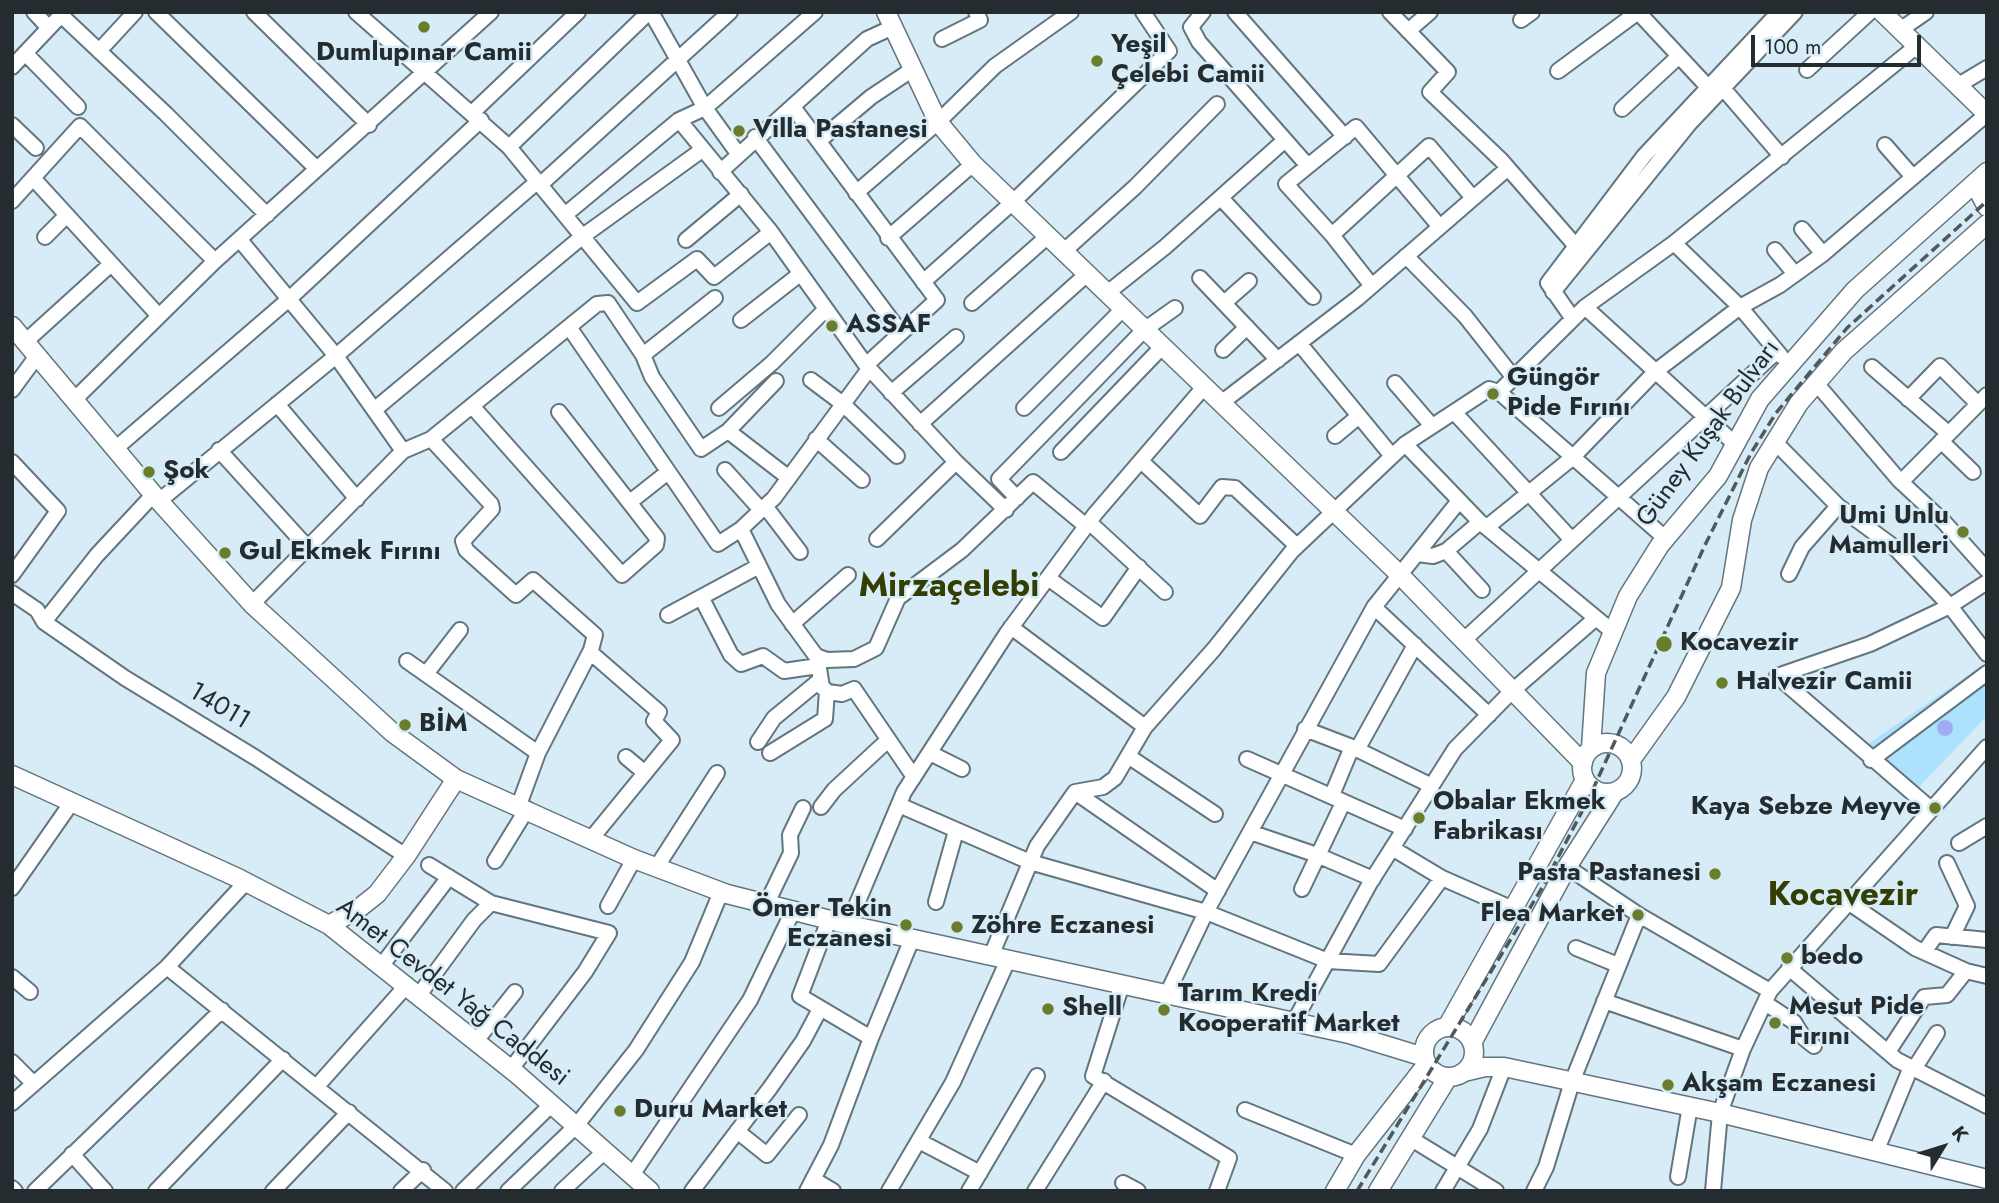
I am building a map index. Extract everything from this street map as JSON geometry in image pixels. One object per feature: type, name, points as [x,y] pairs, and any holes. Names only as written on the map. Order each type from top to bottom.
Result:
[{"type":"main road","points":[[1882,12],[1987,114]]},
{"type":"main road","points":[[890,17],[938,122],[973,164],[1399,574],[1511,692],[1586,764],[1597,791],[1614,793]]},
{"type":"main road","points":[[1983,175],[1981,200],[1987,207]]},
{"type":"main road","name":"Güney Kuşak Bulvarı","points":[[1447,1027],[1513,909],[1586,764],[1596,673],[1628,596],[1665,538],[1718,476],[1760,399],[1855,290],[1983,175]]},
{"type":"main road","name":"Güney Kuşak Bulvarı","points":[[1631,760],[1676,697],[1731,588],[1742,520],[1759,468],[1799,403],[1844,351],[1987,224]]},
{"type":"main road","points":[[17,336],[253,604],[393,733],[456,779],[634,859],[721,892],[766,905],[1422,1053],[1440,1075],[1456,1074],[1485,1066],[1504,1068],[1690,1106],[1987,1179]]},
{"type":"main road","points":[[1378,1191],[1410,1138],[1456,1074],[1473,1059],[1473,1047],[1567,867],[1614,793],[1628,783],[1633,768],[1622,747],[1606,743],[1586,764]]},
{"type":"main road","name":"Amet Cevdet Yağ Caddesi","points":[[12,775],[246,882],[329,925],[511,1069],[650,1191]]},
{"type":"main road","points":[[329,925],[358,909],[377,894],[406,856],[456,779]]},
{"type":"main road","points":[[1335,1191],[1438,1029],[1447,1027],[1462,1030],[1485,1066]]},
{"type":"street","points":[[34,12],[49,28]]},
{"type":"street","points":[[99,51],[135,12]]},
{"type":"street","points":[[156,12],[316,169]]},
{"type":"street","points":[[254,12],[369,125]]},
{"type":"street","points":[[75,400],[215,261],[316,169],[369,125],[491,12]]},
{"type":"street","points":[[115,449],[288,300],[578,12]]},
{"type":"street","points":[[509,147],[650,12],[705,108],[739,155]]},
{"type":"street","points":[[44,622],[97,555],[156,497],[337,356],[539,183],[730,12]]},
{"type":"street","points":[[566,214],[679,120],[705,108],[816,12]]},
{"type":"street","points":[[942,39],[980,20],[976,12]]},
{"type":"street","points":[[856,193],[938,122],[995,66],[1071,12]]},
{"type":"street","points":[[923,282],[1013,202],[1169,51],[1143,12]]},
{"type":"street","points":[[1203,12],[1191,27],[1199,42],[1308,166]]},
{"type":"street","points":[[1235,12],[1345,137]]},
{"type":"street","points":[[1390,12],[1448,72],[1430,92],[1508,168],[1576,245]]},
{"type":"street","points":[[1408,31],[1430,12]]},
{"type":"street","points":[[1558,71],[1638,12],[1707,86]]},
{"type":"street","points":[[1573,319],[1548,282],[1644,156],[1779,12]]},
{"type":"street","points":[[1553,292],[1635,188],[1722,87],[1795,12]]},
{"type":"street","points":[[1807,69],[1870,12]]},
{"type":"street","points":[[1900,30],[1926,12]]},
{"type":"street","points":[[13,66],[62,14],[267,215]]},
{"type":"street","points":[[366,15],[509,147],[637,303],[698,260],[714,277],[771,232]]},
{"type":"street","points":[[720,172],[755,137],[793,107],[890,17]]},
{"type":"street","points":[[1499,392],[1586,307],[1674,243],[1782,158],[1918,45]]},
{"type":"street","points":[[25,53],[78,107]]},
{"type":"street","points":[[1622,109],[1678,57]]},
{"type":"street","points":[[1957,86],[1987,68]]},
{"type":"street","points":[[820,140],[872,97],[913,69]]},
{"type":"street","points":[[1722,87],[1782,158]]},
{"type":"street","points":[[1063,252],[1135,187],[1217,104]]},
{"type":"street","points":[[569,327],[718,544],[741,529],[789,478],[867,367],[937,300],[793,107]]},
{"type":"street","points":[[1418,554],[1433,556],[1446,551],[1531,493],[1572,458],[1656,371],[1740,307],[1823,254],[1987,114]]},
{"type":"street","points":[[679,120],[771,232],[867,367],[956,462],[1006,510]]},
{"type":"street","points":[[12,125],[36,148]]},
{"type":"street","points":[[12,201],[80,126],[215,261]]},
{"type":"street","points":[[1372,286],[1332,235],[1286,184],[1356,127],[1440,227]]},
{"type":"street","points":[[755,137],[901,333]]},
{"type":"street","points":[[1106,294],[1221,198],[1285,140]]},
{"type":"street","points":[[1885,145],[1913,177]]},
{"type":"street","points":[[1332,235],[1429,146],[1474,198]]},
{"type":"street","points":[[374,410],[583,236],[702,150]]},
{"type":"street","points":[[888,237],[973,164]]},
{"type":"street","points":[[1221,404],[1372,286],[1508,168]]},
{"type":"street","points":[[33,178],[159,316]]},
{"type":"street","points":[[686,240],[740,194]]},
{"type":"street","points":[[1221,198],[1313,297]]},
{"type":"street","points":[[45,237],[67,215]]},
{"type":"street","points":[[1802,229],[1823,254]]},
{"type":"street","points":[[972,303],[1047,237]]},
{"type":"street","points":[[240,240],[337,356],[403,451]]},
{"type":"street","points":[[1674,243],[1740,307],[1776,352],[1790,365]]},
{"type":"street","points":[[1775,250],[1795,274]]},
{"type":"street","points":[[1406,256],[1465,316],[1514,378]]},
{"type":"street","points":[[17,336],[111,264]]},
{"type":"street","points":[[741,320],[800,274]]},
{"type":"street","points":[[920,424],[1087,274]]},
{"type":"street","points":[[1200,278],[1278,360]]},
{"type":"street","points":[[1224,303],[1249,281]]},
{"type":"street","points":[[643,355],[715,298]]},
{"type":"street","points":[[253,604],[403,451],[431,439],[597,304],[608,303],[643,355],[652,377],[701,449],[728,431],[776,381]]},
{"type":"street","points":[[1586,307],[1735,444]]},
{"type":"street","points":[[1024,408],[1123,309]]},
{"type":"street","points":[[1017,498],[999,479],[1144,330],[1175,309]]},
{"type":"street","points":[[719,408],[772,362],[825,310]]},
{"type":"street","points":[[1223,349],[1247,327]]},
{"type":"street","points":[[891,393],[956,337]]},
{"type":"street","points":[[1299,343],[1392,456]]},
{"type":"street","points":[[1061,452],[1162,347]]},
{"type":"street","points":[[1464,640],[1541,571],[1704,415],[1776,352]]},
{"type":"street","points":[[12,390],[37,356]]},
{"type":"street","points":[[1901,482],[1982,399],[1940,366],[1908,398]]},
{"type":"street","points":[[1872,368],[1908,398],[1973,472]]},
{"type":"street","points":[[811,380],[843,404],[897,456]]},
{"type":"street","points":[[1395,383],[1432,426]]},
{"type":"street","points":[[1816,383],[1901,482],[1944,522],[1987,570]]},
{"type":"street","points":[[848,925],[899,804],[1011,627],[1088,524],[1204,387]]},
{"type":"street","points":[[889,1191],[953,1082],[1000,958],[1037,846],[1075,792],[1103,787],[1115,778],[1145,727],[1214,649],[1297,546],[1405,444],[1489,389],[1499,392],[1665,538]]},
{"type":"street","points":[[277,404],[357,499]]},
{"type":"street","points":[[472,406],[622,575],[656,545],[657,538],[559,412]]},
{"type":"street","points":[[1454,412],[1572,540]]},
{"type":"street","points":[[1335,436],[1359,416]]},
{"type":"street","points":[[728,431],[789,478]]},
{"type":"street","points":[[431,439],[491,504],[492,509],[463,541],[466,550],[516,595],[533,580],[595,635],[590,652],[538,753],[523,807],[495,861]]},
{"type":"street","points":[[816,439],[862,480]]},
{"type":"street","points":[[1775,442],[1838,506],[1894,547],[1950,606],[1987,654]]},
{"type":"street","points":[[1405,444],[1483,524],[1613,632]]},
{"type":"street","points":[[219,450],[308,548]]},
{"type":"street","points":[[1141,461],[1200,516],[1222,487],[1235,488],[1297,546]]},
{"type":"street","points":[[12,462],[58,511],[12,575]]},
{"type":"street","points":[[877,539],[956,462]]},
{"type":"street","points":[[725,470],[763,508],[800,552]]},
{"type":"street","points":[[630,502],[667,472]]},
{"type":"street","points":[[701,597],[731,654],[741,664],[764,656],[785,671],[818,661],[854,659],[876,648],[898,598],[962,550],[1033,482],[1088,524],[1166,592]]},
{"type":"street","points":[[1167,994],[1206,912],[1374,607],[1459,501]]},
{"type":"street","points":[[1789,574],[1801,547],[1838,506]]},
{"type":"street","points":[[741,529],[778,604],[818,661],[823,686],[825,719],[770,753]]},
{"type":"street","points":[[1446,551],[1482,590]]},
{"type":"street","points":[[668,615],[759,566]]},
{"type":"street","points":[[1048,578],[1103,618],[1139,567]]},
{"type":"street","points":[[792,624],[848,575]]},
{"type":"street","points":[[1931,809],[1777,677],[1870,645],[1950,606],[1987,582]]},
{"type":"street","name":"14011","points":[[12,593],[37,610],[44,622],[125,678],[256,758],[406,856]]},
{"type":"street","points":[[1374,607],[1489,715]]},
{"type":"street","points":[[1294,1022],[1373,879],[1455,749],[1511,692],[1596,618]]},
{"type":"street","points":[[1011,627],[1145,727]]},
{"type":"street","points":[[426,674],[460,630]]},
{"type":"street","points":[[1302,888],[1317,855],[1354,749],[1415,645]]},
{"type":"street","points":[[590,652],[659,712],[654,721],[672,740],[591,839]]},
{"type":"street","points":[[407,661],[538,753]]},
{"type":"street","points":[[1871,760],[1987,673]]},
{"type":"street","points":[[823,686],[842,694],[854,690],[914,778]]},
{"type":"street","points":[[758,742],[774,718],[823,686]]},
{"type":"street","points":[[1305,729],[1432,786]]},
{"type":"street","points":[[821,807],[834,790],[888,740]]},
{"type":"street","points":[[1713,1191],[1720,1113],[1743,1049],[1768,997],[1789,968],[1987,747]]},
{"type":"street","points":[[930,753],[962,769]]},
{"type":"street","points":[[1128,756],[1214,814]]},
{"type":"street","points":[[626,757],[645,773]]},
{"type":"street","points":[[1247,759],[1405,829]]},
{"type":"street","points":[[656,867],[717,773]]},
{"type":"street","points":[[1075,792],[1218,891]]},
{"type":"street","points":[[12,887],[72,802]]},
{"type":"street","points":[[899,804],[1030,862],[1206,912],[1328,961],[1379,964],[1442,878]]},
{"type":"street","points":[[766,905],[791,853],[790,835],[803,808]]},
{"type":"street","points":[[1959,843],[1987,826]]},
{"type":"street","points":[[936,902],[956,831]]},
{"type":"street","points":[[1250,832],[1317,855],[1373,879]]},
{"type":"street","points":[[1392,848],[1442,878],[1513,909]]},
{"type":"street","points":[[608,906],[634,859]]},
{"type":"street","points":[[1947,863],[1967,906],[1952,937]]},
{"type":"street","points":[[429,865],[491,903],[609,933],[585,972],[511,1069]]},
{"type":"street","points":[[1567,867],[1768,997],[1814,1046]]},
{"type":"street","points":[[382,965],[449,877]]},
{"type":"street","points":[[12,1103],[167,967],[246,882]]},
{"type":"street","points":[[508,1191],[576,1126],[636,1050],[692,962],[721,892]]},
{"type":"street","points":[[1848,902],[1924,952],[1966,971],[1987,976]]},
{"type":"street","points":[[318,1086],[413,990],[491,903]]},
{"type":"street","points":[[632,1175],[750,1000],[793,911]]},
{"type":"street","points":[[1534,1191],[1546,1167],[1572,1082],[1639,915]]},
{"type":"street","points":[[829,920],[800,996],[870,1038]]},
{"type":"street","points":[[1924,952],[1936,935],[1987,940]]},
{"type":"street","points":[[833,1191],[810,1185],[831,1145],[870,1038],[912,939]]},
{"type":"street","points":[[1576,948],[1618,965]]},
{"type":"street","points":[[167,967],[423,1170],[445,1191]]},
{"type":"street","points":[[1789,968],[1888,1052],[1987,1106]]},
{"type":"street","points":[[1888,1052],[1924,997],[1947,995],[1966,971]]},
{"type":"street","points":[[12,977],[30,992]]},
{"type":"street","points":[[1122,984],[1093,1076],[1229,1158],[1217,1191]]},
{"type":"street","points":[[476,1041],[515,992]]},
{"type":"street","points":[[1604,1001],[1743,1049]]},
{"type":"street","points":[[35,1191],[222,1010]]},
{"type":"street","points":[[692,1191],[803,1041],[820,1010]]},
{"type":"street","points":[[1876,1152],[1913,1068],[1937,1033]]},
{"type":"street","points":[[156,1191],[283,1059]]},
{"type":"street","points":[[12,1062],[34,1084]]},
{"type":"street","points":[[1443,1191],[1480,1129],[1504,1068]]},
{"type":"street","points":[[969,1191],[1037,1076]]},
{"type":"street","points":[[1035,1191],[1104,1081]]},
{"type":"street","points":[[463,1191],[552,1104]]},
{"type":"street","points":[[1678,1177],[1690,1106]]},
{"type":"street","points":[[1245,1110],[1356,1155]]},
{"type":"street","points":[[272,1191],[349,1112]]},
{"type":"street","points":[[737,1131],[768,1155],[799,1115]]},
{"type":"street","points":[[1410,1138],[1496,1191]]},
{"type":"street","points":[[919,1141],[980,1173]]},
{"type":"street","points":[[562,1191],[605,1151]]},
{"type":"street","points":[[72,1154],[105,1191]]},
{"type":"street","points":[[401,1191],[423,1170]]},
{"type":"street","points":[[1123,1183],[1138,1191]]},
{"type":"street","points":[[1984,1191],[1987,1185]]},
{"type":"shaded area","points":[[1986,663],[1987,716],[1916,790],[1868,744]]},
{"type":"water","points":[[1942,720],[1948,720],[1953,728],[1951,734],[1942,736],[1937,731],[1937,725]]},
{"type":"railway","points":[[1357,1191],[1542,888],[1588,800],[1705,545],[1751,453],[1776,413],[1847,328],[1987,201]]},
{"type":"place","name":"Dumlupınar Camii","points":[[424,27]]},
{"type":"place","name":"Yeşil Çelebi Camii","points":[[1097,61]]},
{"type":"place","name":"Villa Pastanesi","points":[[739,131]]},
{"type":"place","name":"ASSAF","points":[[832,326]]},
{"type":"place","name":"Güngör Pide Fırını","points":[[1493,394]]},
{"type":"place","name":"Şok","points":[[149,472]]},
{"type":"place","name":"Umi Unlu Mamulleri","points":[[1963,532]]},
{"type":"place","name":"Gul Ekmek Fırını","points":[[225,553]]},
{"type":"place","name":"Kocavezir","points":[[1664,644]]},
{"type":"place","name":"Halvezir Camii","points":[[1722,683]]},
{"type":"place","name":"BİM","points":[[405,725]]},
{"type":"place","name":"Kaya Sebze Meyve","points":[[1935,808]]},
{"type":"place","name":"Obalar Ekmek Fabrikası","points":[[1419,818]]},
{"type":"place","name":"Pasta Pastanesi","points":[[1715,874]]},
{"type":"place","name":"Flea Market","points":[[1638,915]]},
{"type":"place","name":"Ömer Tekin Eczanesi","points":[[906,925]]},
{"type":"place","name":"Zöhre Eczanesi","points":[[957,927]]},
{"type":"place","name":"bedo","points":[[1787,958]]},
{"type":"place","name":"Shell","points":[[1048,1009]]},
{"type":"place","name":"Tarım Kredi Kooperatif Market","points":[[1164,1010]]},
{"type":"place","name":"Mesut Pide Fırını","points":[[1775,1023]]},
{"type":"place","name":"Akşam Eczanesi","points":[[1668,1085]]},
{"type":"place","name":"Duru Market","points":[[620,1111]]},
{"type":"district","name":"Mirzaçelebi","points":[[949,588]]},
{"type":"district","name":"Kocavezir","points":[[1843,897]]}]
